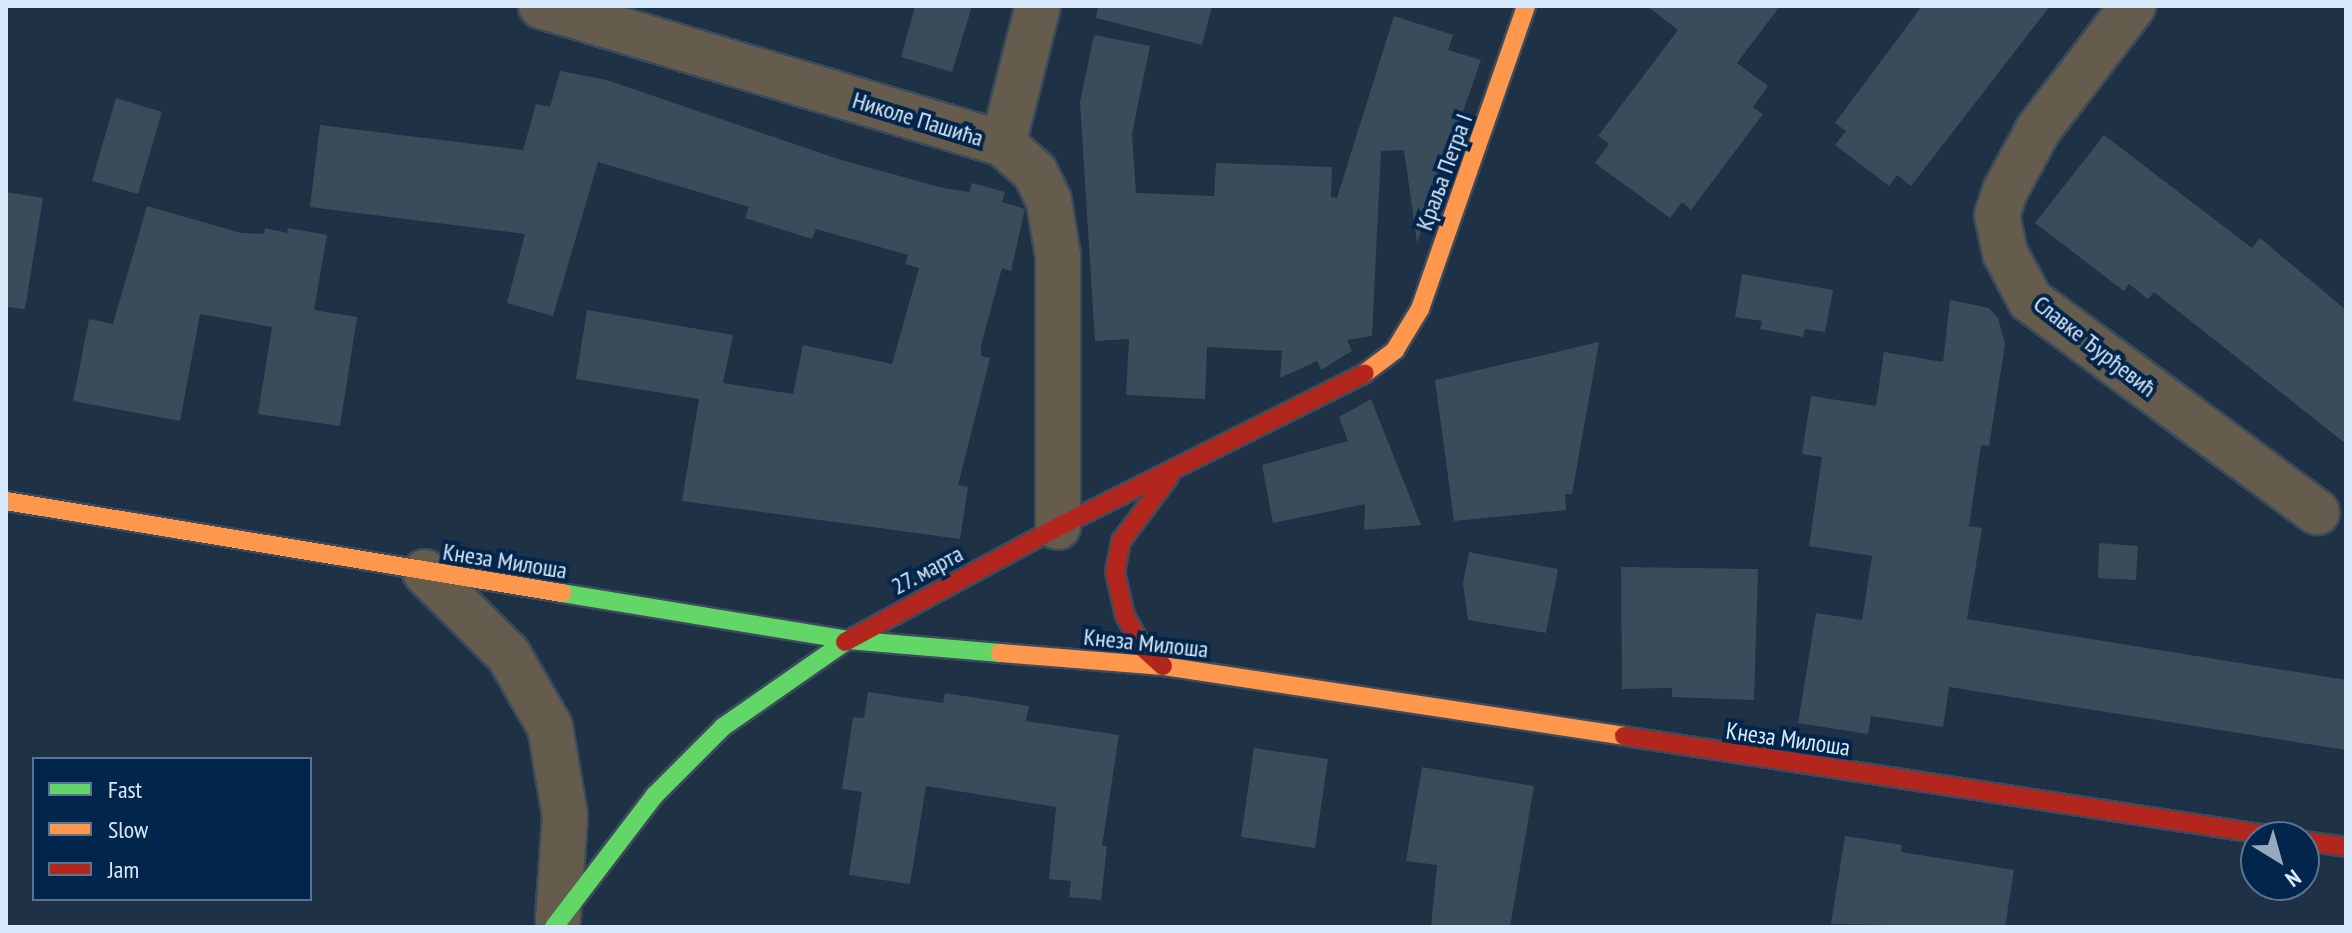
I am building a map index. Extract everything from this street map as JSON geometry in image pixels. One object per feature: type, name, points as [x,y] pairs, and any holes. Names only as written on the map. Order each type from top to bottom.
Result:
[{"type":"main road","name":"Краља Петра I","points":[[1395,350],[1420,309],[1526,6]]},
{"type":"main road","name":"27. марта","points":[[556,924],[689,760],[752,704],[848,640],[1058,527],[1351,383],[1395,350]]},
{"type":"main road","points":[[1163,666],[1143,648],[1125,616],[1115,572],[1131,525],[1178,467]]},
{"type":"main road","name":"Кнеза Милоша","points":[[6,501],[848,640],[1163,666],[2240,831]]},
{"type":"main road","points":[[2320,843],[2346,847]]},
{"type":"street","points":[[1003,144],[1038,6]]},
{"type":"street","name":"Славке Ђурђевић","points":[[2133,6],[2038,130],[2005,191],[1997,215],[2005,253],[2030,300],[2317,512]]},
{"type":"street","name":"Николе Пашића","points":[[565,10],[1003,144],[1035,172],[1049,201],[1058,256],[1058,527]]},
{"type":"street","points":[[425,572],[508,654],[550,727],[565,816],[556,924]]},
{"type":"building","points":[[915,6],[972,6],[952,72],[901,57]]},
{"type":"building","points":[[1098,6],[1212,6],[1202,45],[1096,18]]},
{"type":"building","points":[[1647,6],[1780,6],[1737,63],[1768,86],[1753,107],[1763,114],[1691,210],[1682,202],[1670,218],[1595,163],[1609,144],[1598,136],[1678,30]]},
{"type":"building","points":[[1922,6],[2050,6],[1911,186],[1897,175],[1889,186],[1835,145],[1846,131],[1835,123]]},
{"type":"building","points":[[1394,16],[1453,35],[1448,50],[1481,60],[1417,243],[1404,150],[1381,151],[1372,336],[1347,340],[1352,351],[1321,370],[1317,361],[1280,378],[1282,351],[1207,347],[1205,399],[1126,395],[1129,339],[1095,341],[1080,102],[1094,35],[1150,46],[1132,134],[1136,193],[1214,196],[1216,163],[1332,167],[1331,197],[1337,198]]},
{"type":"building","points":[[560,71],[607,80],[838,159],[943,188],[969,192],[972,183],[1005,192],[1002,202],[1025,209],[1011,271],[1002,268],[981,346],[981,356],[990,358],[958,485],[968,487],[960,539],[682,501],[699,399],[576,379],[587,310],[733,335],[723,383],[793,394],[803,345],[892,364],[919,268],[905,264],[908,255],[816,229],[812,239],[745,218],[749,207],[598,162],[553,316],[507,303],[525,234],[310,207],[320,125],[523,150],[536,104],[550,107]]},
{"type":"building","points":[[116,98],[162,112],[138,194],[92,181]]},
{"type":"building","points":[[2104,135],[2252,248],[2260,238],[2346,310],[2346,444],[2154,292],[2148,299],[2129,284],[2124,291],[2035,223]]},
{"type":"building","points":[[6,192],[43,198],[25,309],[6,307]]},
{"type":"building","points":[[147,206],[241,233],[264,234],[265,228],[287,233],[288,228],[327,235],[314,310],[357,317],[340,426],[258,414],[272,327],[200,314],[180,421],[73,401],[89,319],[113,324]]},
{"type":"building","points":[[1742,274],[1833,290],[1825,332],[1805,329],[1803,337],[1760,329],[1762,321],[1735,317]]},
{"type":"building","points":[[1950,300],[1989,308],[1998,318],[2005,344],[1989,446],[1981,445],[1969,526],[1982,528],[1967,619],[2346,680],[2346,750],[1949,687],[1943,727],[1871,716],[1868,734],[1798,723],[1816,613],[1862,620],[1872,556],[1809,546],[1822,457],[1802,454],[1811,396],[1876,406],[1884,352],[1943,362]]},
{"type":"building","points":[[1599,342],[1572,494],[1565,494],[1566,510],[1454,521],[1435,380]]},
{"type":"building","points":[[1371,399],[1421,525],[1364,530],[1365,504],[1273,523],[1262,465],[1348,441],[1339,417]]},
{"type":"building","points":[[2099,543],[2138,546],[2136,580],[2098,578]]},
{"type":"building","points":[[1469,552],[1558,569],[1546,633],[1468,620],[1463,584]]},
{"type":"building","points":[[1621,567],[1758,569],[1754,700],[1672,697],[1672,688],[1622,689]]},
{"type":"building","points":[[868,692],[943,703],[945,693],[1029,706],[1026,721],[1119,735],[1102,846],[1107,846],[1101,900],[1069,897],[1071,881],[1049,879],[1056,807],[926,786],[910,884],[849,875],[862,792],[842,789],[853,717],[864,718]]},
{"type":"building","points":[[1254,748],[1328,759],[1315,848],[1241,837]]},
{"type":"building","points":[[1422,767],[1534,786],[1510,927],[1431,927],[1437,865],[1406,861]]},
{"type":"building","points":[[1845,836],[1902,845],[1901,852],[2014,870],[2005,927],[1831,924]]},
{"type":"traffic: fast","points":[[562,593],[848,640],[1000,653]]},
{"type":"traffic: fast","points":[[554,927],[655,795],[723,727],[845,642]]},
{"type":"traffic: slow","points":[[1365,373],[1395,350],[1420,309],[1526,6]]},
{"type":"traffic: slow","points":[[6,501],[562,593]]},
{"type":"traffic: slow","points":[[1000,653],[1163,666],[1624,736]]},
{"type":"traffic: jam","points":[[845,642],[1058,527],[1365,373]]},
{"type":"traffic: jam","points":[[1163,666],[1143,648],[1125,616],[1115,572],[1121,541],[1169,477]]},
{"type":"traffic: jam","points":[[1624,736],[2240,831]]},
{"type":"traffic: jam","points":[[2320,843],[2346,847]]}]
